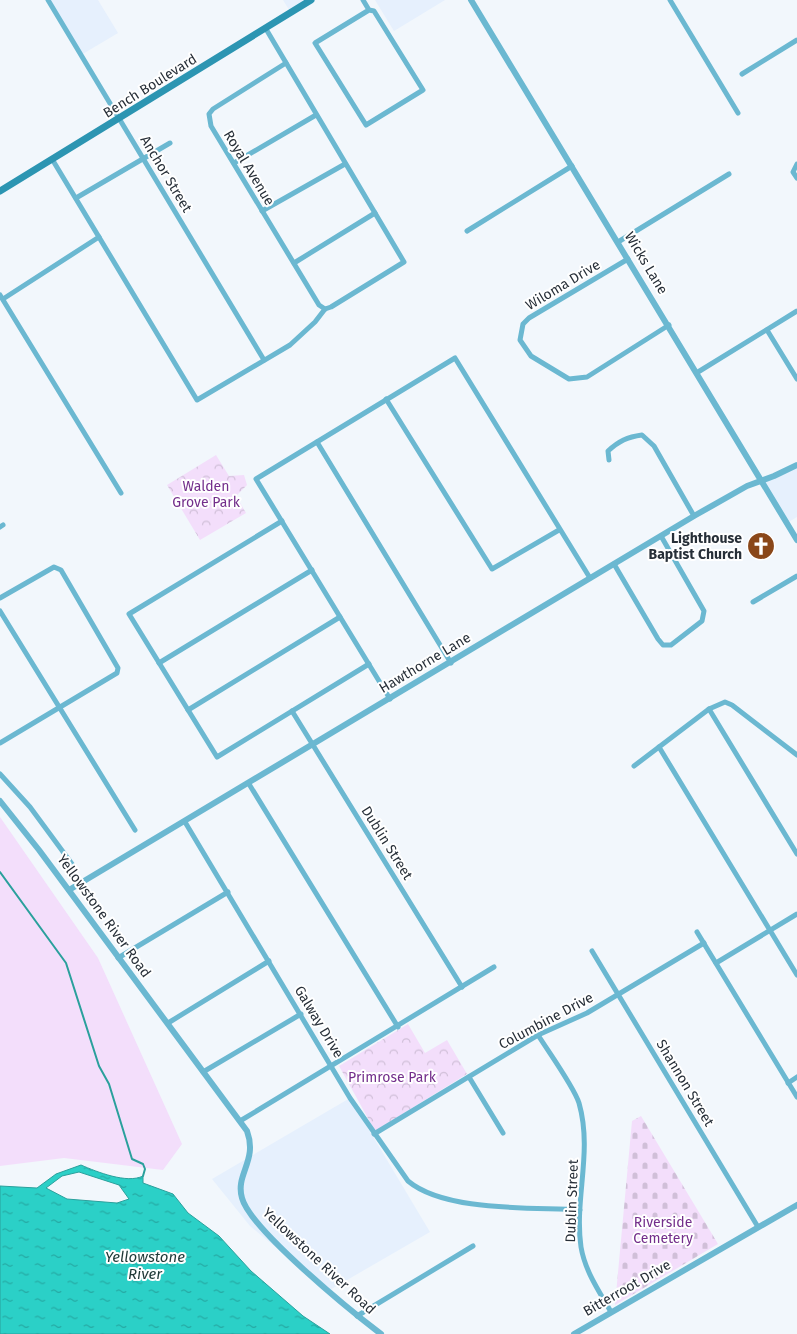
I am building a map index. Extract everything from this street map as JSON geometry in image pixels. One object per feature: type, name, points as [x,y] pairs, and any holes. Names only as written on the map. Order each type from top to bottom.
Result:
[{"type":"main road","name":"Bench Boulevard","points":[[0,191],[311,0]]},
{"type":"street","name":"Anchor Street","points":[[48,0],[264,360]]},
{"type":"street","points":[[363,0],[369,10],[374,11],[423,90],[366,125],[315,43],[369,10]]},
{"type":"street","name":"Wicks Lane","points":[[471,0],[698,372],[797,540]]},
{"type":"street","points":[[670,0],[738,113]]},
{"type":"street","points":[[52,159],[198,400],[290,345],[315,322],[325,308],[331,307],[404,262],[344,164],[266,29]]},
{"type":"street","points":[[742,74],[797,40]]},
{"type":"street","name":"Royal Avenue","points":[[286,63],[213,109],[210,114],[211,126],[319,304],[325,308]]},
{"type":"street","points":[[234,163],[316,115]]},
{"type":"street","points":[[76,198],[144,160],[170,143]]},
{"type":"street","points":[[262,211],[344,164]]},
{"type":"street","points":[[797,164],[794,172],[797,178]]},
{"type":"street","points":[[467,231],[572,166]]},
{"type":"street","points":[[618,242],[730,174]]},
{"type":"street","points":[[294,263],[375,213]]},
{"type":"street","points":[[99,237],[1,297],[122,493]]},
{"type":"street","name":"Wiloma Drive","points":[[628,258],[529,318],[523,324],[520,340],[531,356],[569,379],[587,377],[669,325]]},
{"type":"street","points":[[698,372],[797,311]]},
{"type":"street","points":[[767,330],[797,379]]},
{"type":"street","points":[[390,699],[256,479],[386,399],[455,358],[590,578]]},
{"type":"street","points":[[386,399],[492,569],[560,530]]},
{"type":"street","points":[[609,460],[608,451],[617,442],[630,436],[642,435],[654,446],[694,516]]},
{"type":"street","points":[[317,442],[451,663]]},
{"type":"street","name":"Hawthorne Lane","points":[[69,890],[694,516],[761,480],[774,476],[797,464]]},
{"type":"street","points":[[282,521],[129,614],[217,757],[369,664]]},
{"type":"street","points":[[614,564],[662,645],[671,646],[702,621],[704,611],[661,536]]},
{"type":"street","points":[[0,598],[54,566],[61,570],[118,668],[117,672],[0,743]]},
{"type":"street","points":[[160,663],[312,570]]},
{"type":"street","points":[[753,602],[797,576]]},
{"type":"street","points":[[0,611],[135,830]]},
{"type":"street","points":[[188,710],[340,617]]},
{"type":"street","points":[[634,766],[708,709],[725,702],[732,705],[797,755]]},
{"type":"street","points":[[708,709],[797,854]]},
{"type":"street","name":"Dublin Street","points":[[292,711],[462,987]]},
{"type":"street","points":[[659,747],[797,975]]},
{"type":"street","points":[[0,774],[30,807],[72,864]]},
{"type":"street","points":[[249,784],[398,1027]]},
{"type":"street","name":"Yellowstone River Road","points":[[0,801],[69,890],[240,1121],[252,1143],[251,1155],[240,1185],[241,1196],[248,1213],[289,1254],[357,1316],[381,1334]]},
{"type":"street","name":"Galway Drive","points":[[185,822],[374,1134],[408,1181],[419,1190],[431,1195],[472,1203],[580,1210]]},
{"type":"street","points":[[118,958],[228,892]]},
{"type":"street","points":[[716,963],[797,914]]},
{"type":"street","points":[[697,932],[797,1097]]},
{"type":"street","name":"Columbine Drive","points":[[374,1134],[538,1034],[587,1013],[704,943]]},
{"type":"street","name":"Shannon Street","points":[[592,952],[758,1227]]},
{"type":"street","points":[[168,1023],[269,961]]},
{"type":"street","points":[[240,1121],[333,1067],[494,968]]},
{"type":"street","points":[[203,1072],[301,1014]]},
{"type":"street","name":"Dublin Street","points":[[538,1034],[579,1102],[585,1168],[580,1210],[581,1246],[585,1265],[611,1312]]},
{"type":"street","points":[[469,1077],[503,1133]]},
{"type":"street","points":[[788,1083],[797,1078]]},
{"type":"street","name":"Bitterroot Drive","points":[[574,1334],[797,1205]]},
{"type":"street","points":[[357,1316],[473,1246]]},
{"type":"shaded area","points":[[48,0],[98,0],[118,33],[81,55]]},
{"type":"shaded area","points":[[283,0],[311,0],[291,13]]},
{"type":"shaded area","points":[[375,0],[445,0],[394,31]]},
{"type":"shaded area","points":[[797,465],[797,517],[787,523],[761,480]]},
{"type":"shaded area","points":[[350,1098],[430,1232],[328,1291],[250,1226],[212,1179]]},
{"type":"green space","name":"Walden Grove Park","points":[[216,455],[229,476],[244,475],[247,485],[236,496],[246,513],[200,540],[167,485]]},
{"type":"green space","points":[[0,817],[98,958],[182,1144],[163,1170],[64,1158],[0,1166]]},
{"type":"green space","name":"Primrose Park","points":[[408,1024],[425,1053],[447,1040],[467,1074],[375,1131],[339,1066]]},
{"type":"green space","name":"Riverside Cemetery","points":[[641,1116],[718,1244],[615,1305],[632,1121]]},
{"type":"water","name":"Yellowstone River","points":[[81,1165],[103,1174],[121,1178],[129,1179],[143,1176],[143,1183],[173,1194],[188,1213],[219,1236],[251,1271],[303,1316],[330,1334],[0,1334],[0,1186],[37,1188],[56,1174]],"holes":[[[79,1172],[119,1185],[129,1199],[117,1203],[67,1199],[46,1188],[62,1176]]]},
{"type":"waterway","points":[[0,872],[66,963],[99,1066],[109,1084],[132,1159],[143,1164],[145,1169],[143,1176]]},
{"type":"place","name":"Lighthouse Baptist Church","points":[[761,546]]}]
